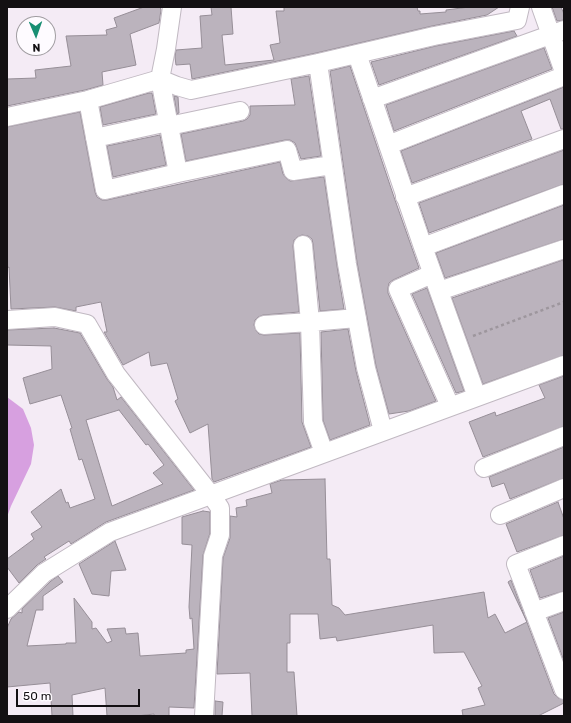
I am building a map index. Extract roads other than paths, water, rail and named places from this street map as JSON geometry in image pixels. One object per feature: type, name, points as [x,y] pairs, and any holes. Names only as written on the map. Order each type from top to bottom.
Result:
[{"type":"street","points":[[172,7],[160,79],[178,173]]},
{"type":"street","points":[[7,117],[88,100],[160,79],[191,90],[318,63],[434,36],[517,20],[520,7]]},
{"type":"street","points":[[540,7],[557,33],[564,72]]},
{"type":"street","points":[[372,99],[557,33]]},
{"type":"street","points":[[357,54],[405,197],[477,397]]},
{"type":"street","points":[[318,63],[332,165],[357,318],[366,368],[383,431]]},
{"type":"street","points":[[388,145],[564,76]]},
{"type":"street","points":[[88,100],[105,190],[287,150],[293,171],[332,165]]},
{"type":"street","points":[[95,138],[240,111]]},
{"type":"street","points":[[405,197],[564,139]]},
{"type":"street","points":[[423,247],[564,194]]},
{"type":"street","points":[[303,245],[310,322],[313,422],[324,453]]},
{"type":"street","points":[[438,291],[564,249]]},
{"type":"street","points":[[432,274],[398,289],[450,406]]},
{"type":"street","points":[[7,320],[55,317],[87,324],[116,374],[220,508],[220,535],[213,556],[204,716]]},
{"type":"street","points":[[264,325],[357,318]]},
{"type":"street","points":[[7,609],[44,573],[110,532],[564,365]]},
{"type":"street","points":[[484,468],[564,436]]},
{"type":"street","points":[[500,515],[564,488]]},
{"type":"street","points":[[564,545],[516,564],[534,612],[558,660],[564,690]]},
{"type":"street","points":[[534,612],[564,601]]}]
